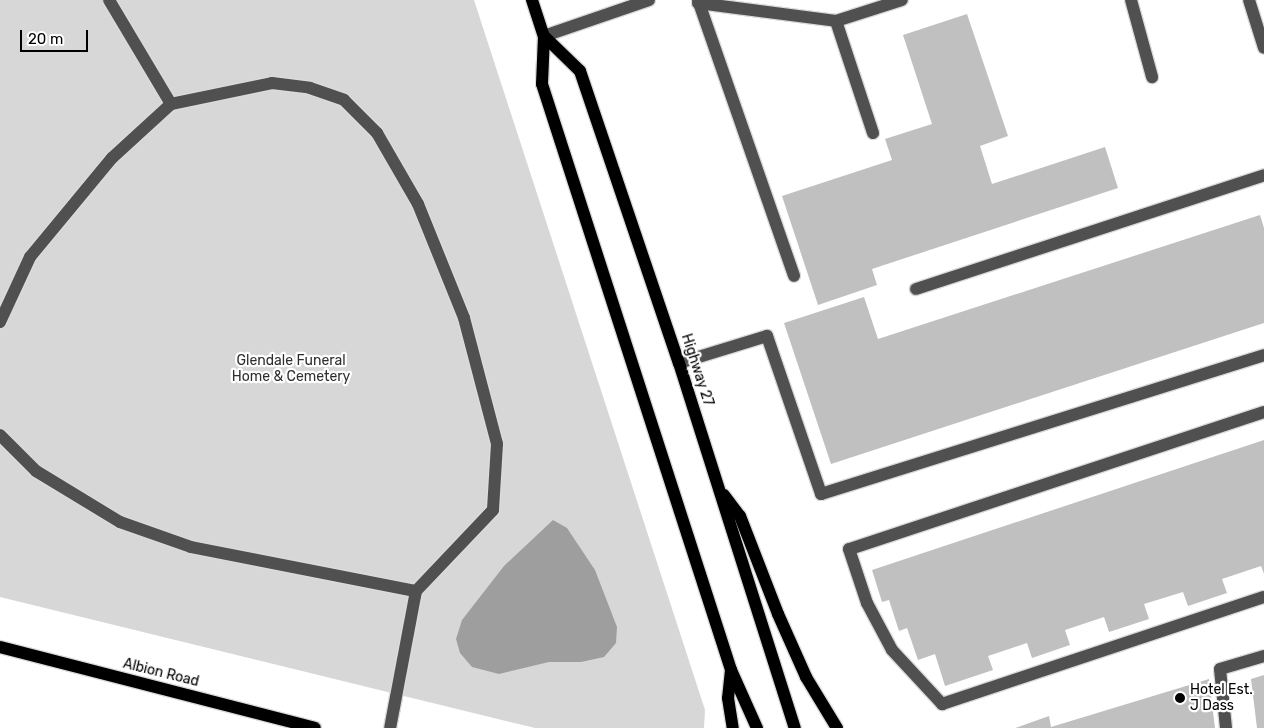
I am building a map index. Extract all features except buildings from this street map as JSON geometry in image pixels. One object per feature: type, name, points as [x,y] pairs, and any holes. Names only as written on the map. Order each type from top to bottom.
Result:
[{"type":"main road","name":"Highway 27","points":[[532,0],[544,36],[542,84],[731,670],[756,728]]},
{"type":"main road","name":"Highway 27","points":[[544,36],[580,71],[679,363],[795,728]]},
{"type":"main road","points":[[719,490],[740,516],[778,614],[806,677],[837,728]]},
{"type":"main road","name":"Albion Road","points":[[0,647],[316,728]]},
{"type":"main road","points":[[731,670],[728,698],[733,728]]},
{"type":"street","points":[[109,0],[171,104]]},
{"type":"street","points":[[544,36],[649,0]]},
{"type":"street","points":[[794,276],[698,1],[836,21],[902,0]]},
{"type":"street","points":[[1131,0],[1152,77]]},
{"type":"street","points":[[1249,0],[1264,48]]},
{"type":"street","points":[[836,21],[873,133]]},
{"type":"street","points":[[0,322],[30,257],[112,158],[171,104],[272,84],[310,88],[344,100],[377,132],[418,204],[464,318],[497,444],[493,510],[416,590],[390,728]]},
{"type":"street","points":[[916,289],[1264,175]]},
{"type":"street","points":[[679,363],[767,336],[821,494],[1264,355]]},
{"type":"street","points":[[1264,412],[849,548],[867,603],[892,650],[942,704],[1264,597]]},
{"type":"street","points":[[0,435],[36,471],[120,522],[191,547],[416,590]]},
{"type":"street","points":[[1226,728],[1220,669],[1264,656]]},
{"type":"green space","name":"Glendale Funeral Home & Cemetery","points":[[0,0],[474,0],[705,710],[704,728],[535,728],[0,597]]},
{"type":"shaded area","points":[[553,520],[567,528],[595,570],[617,627],[616,643],[604,657],[581,662],[549,662],[499,674],[472,667],[460,653],[456,639],[462,620],[504,566]]},
{"type":"place","name":"Hotel Est. J Dass","points":[[1180,698]]}]
